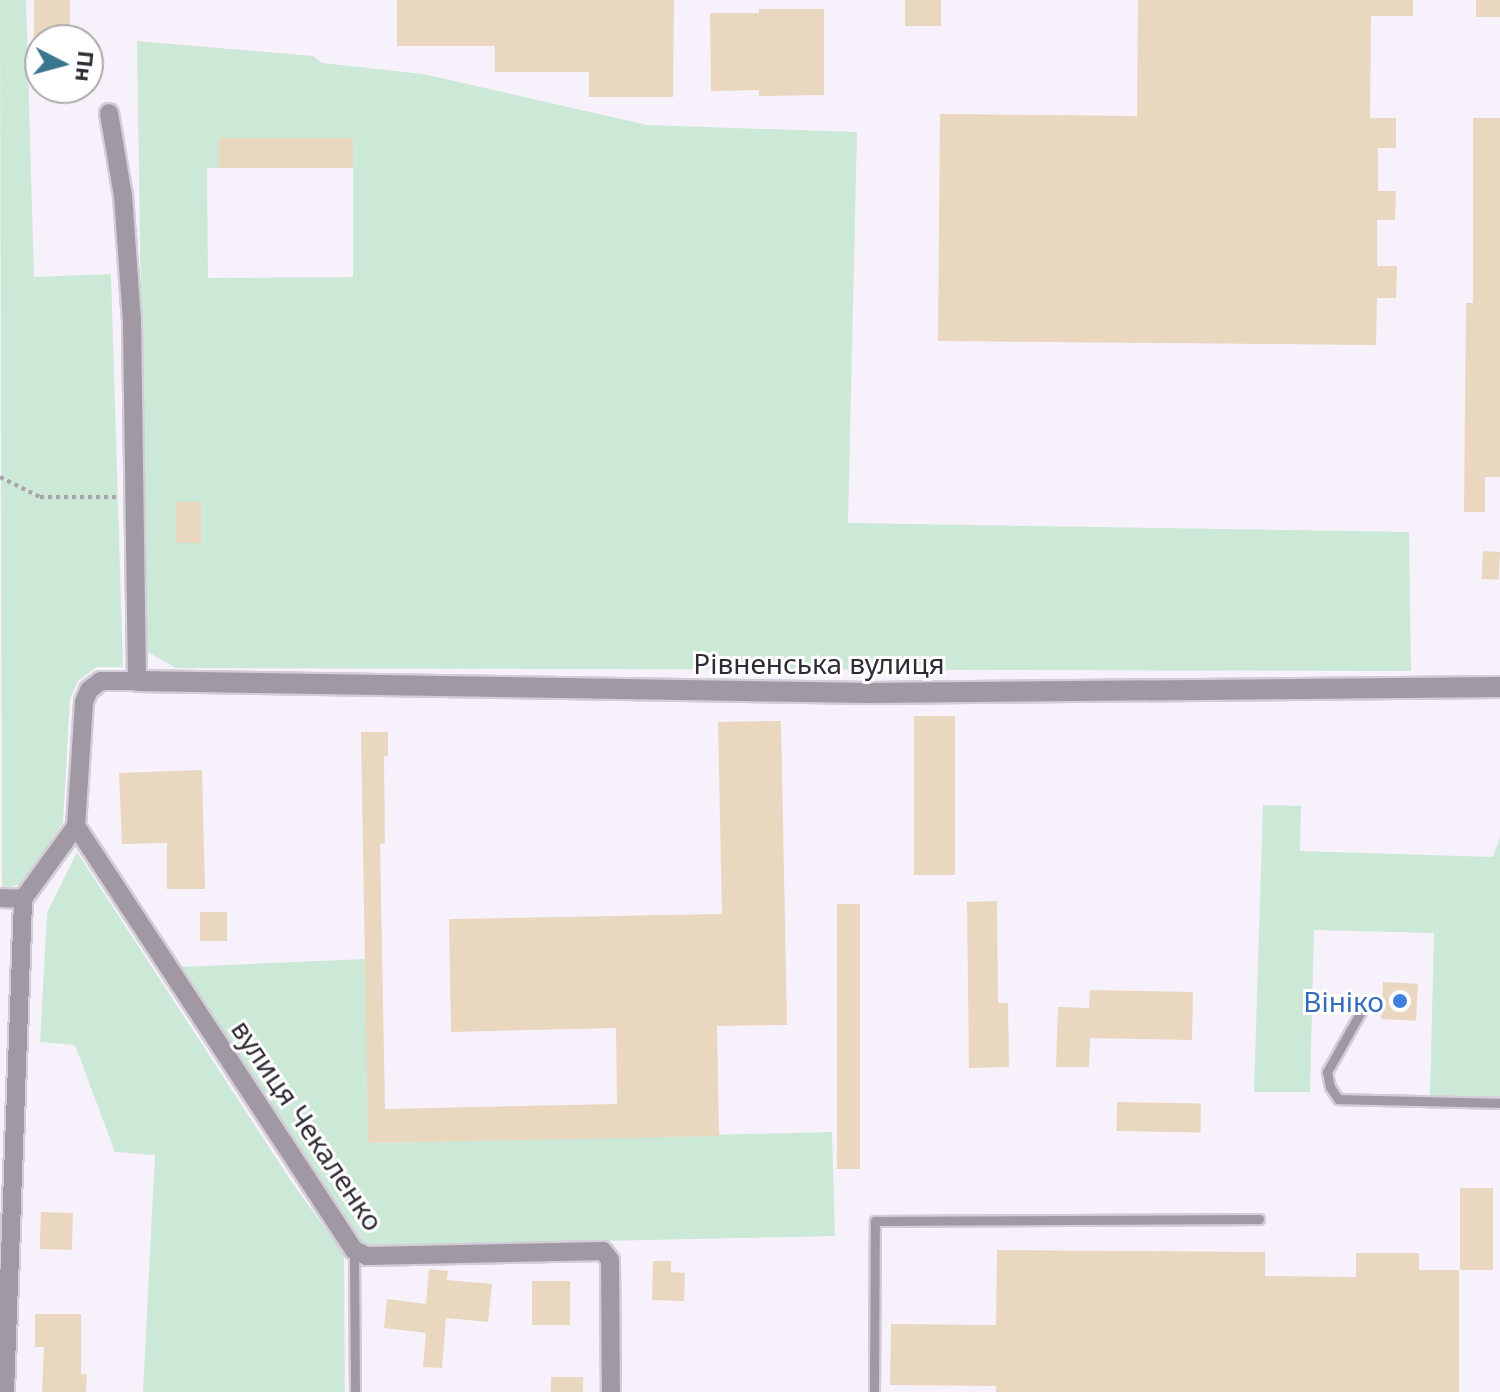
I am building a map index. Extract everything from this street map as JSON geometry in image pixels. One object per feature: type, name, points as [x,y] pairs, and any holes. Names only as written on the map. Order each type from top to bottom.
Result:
[{"type":"street","points":[[5,1392],[23,899],[76,826],[84,702],[89,690],[101,681],[137,681],[132,321],[123,196],[109,113]]},
{"type":"street","name":"Рівненська вулиця","points":[[137,681],[869,693],[1500,687]]},
{"type":"street","name":"вулиця Чекаленко","points":[[76,826],[354,1250],[367,1256],[603,1251],[610,1260],[611,1392]]},
{"type":"street","points":[[0,898],[23,899]]},
{"type":"lane","points":[[1364,1006],[1327,1072],[1330,1087],[1338,1099],[1500,1103]]},
{"type":"lane","points":[[874,1392],[875,1221],[1259,1219]]},
{"type":"lane","points":[[354,1250],[355,1392]]},
{"type":"path","points":[[0,477],[40,497],[135,497]]},
{"type":"green space","points":[[0,0],[26,0],[24,104],[29,104],[34,277],[111,274],[123,667],[97,667],[78,681],[70,699],[63,822],[25,883],[2,889]]},
{"type":"green space","points":[[137,41],[313,56],[322,63],[423,74],[647,125],[857,132],[848,523],[1409,532],[1411,671],[176,668],[146,651]],"holes":[[[220,138],[353,138],[353,277],[208,278],[207,168],[219,168]]]},
{"type":"green space","points":[[1263,805],[1301,806],[1300,851],[1493,857],[1500,837],[1500,1097],[1430,1095],[1434,933],[1314,930],[1310,1092],[1254,1092]]},
{"type":"green space","points":[[77,852],[291,1181],[344,1254],[345,1392],[143,1392],[155,1155],[115,1152],[75,1045],[40,1042],[47,913]]},
{"type":"green space","points":[[365,959],[369,1143],[832,1132],[835,1236],[369,1246],[361,1242],[181,967]]},
{"type":"building","points":[[34,0],[70,0],[70,24],[34,24]]},
{"type":"building","points":[[397,0],[674,0],[673,97],[589,97],[589,72],[495,72],[495,46],[397,46]]},
{"type":"building","points":[[905,0],[941,0],[941,26],[905,26]]},
{"type":"building","points":[[1138,0],[1413,0],[1413,16],[1371,16],[1370,118],[1396,118],[1396,148],[1378,148],[1378,191],[1396,191],[1395,220],[1377,220],[1377,266],[1397,266],[1396,298],[1377,298],[1376,345],[938,341],[940,114],[1137,116]]},
{"type":"building","points":[[1476,0],[1500,0],[1500,17],[1476,17]]},
{"type":"building","points":[[759,9],[824,9],[824,95],[759,96],[759,90],[711,91],[710,13],[759,13]]},
{"type":"building","points":[[1473,118],[1500,118],[1500,477],[1485,477],[1485,512],[1464,512],[1466,303],[1473,303]]},
{"type":"building","points":[[219,138],[353,138],[353,168],[219,168]]},
{"type":"building","points":[[176,502],[201,502],[201,543],[176,543]]},
{"type":"building","points":[[1483,551],[1500,552],[1499,580],[1482,579]]},
{"type":"building","points":[[914,716],[955,716],[955,875],[914,875]]},
{"type":"building","points":[[781,721],[787,1025],[717,1026],[719,1136],[368,1143],[361,732],[388,732],[388,756],[384,756],[385,843],[380,844],[385,1109],[617,1104],[616,1028],[451,1032],[449,919],[722,914],[718,722]]},
{"type":"building","points":[[202,770],[205,889],[167,889],[167,843],[122,844],[119,773]]},
{"type":"building","points":[[997,901],[998,1003],[1008,1003],[1009,1067],[969,1068],[967,902]]},
{"type":"building","points":[[837,904],[860,904],[860,1169],[837,1169]]},
{"type":"building","points":[[200,912],[227,912],[227,941],[200,941]]},
{"type":"building","name":"Вініко","points":[[1383,982],[1418,984],[1416,1021],[1381,1019]]},
{"type":"building","points":[[1090,990],[1193,992],[1192,1040],[1090,1038],[1089,1067],[1056,1067],[1058,1007],[1089,1008]]},
{"type":"building","points":[[1117,1102],[1201,1103],[1200,1132],[1116,1131]]},
{"type":"building","points":[[1460,1188],[1493,1188],[1493,1270],[1460,1270]]},
{"type":"building","points":[[41,1212],[73,1213],[72,1250],[40,1249]]},
{"type":"building","points":[[997,1250],[1265,1252],[1265,1276],[1356,1277],[1356,1253],[1419,1253],[1419,1270],[1459,1270],[1459,1392],[996,1392],[996,1386],[890,1385],[891,1324],[996,1325]]},
{"type":"building","points":[[653,1261],[671,1261],[671,1272],[685,1273],[684,1301],[652,1300]]},
{"type":"building","points":[[429,1269],[448,1271],[447,1280],[492,1284],[488,1322],[446,1318],[442,1368],[423,1367],[426,1333],[384,1328],[387,1299],[426,1304]]},
{"type":"building","points":[[532,1281],[570,1281],[570,1325],[532,1325]]},
{"type":"building","points":[[35,1314],[81,1314],[81,1374],[87,1374],[86,1392],[42,1392],[44,1347],[35,1347]]},
{"type":"building","points":[[551,1377],[583,1377],[583,1392],[551,1392]]},
{"type":"place","name":"Вініко","points":[[1400,1001]]}]
